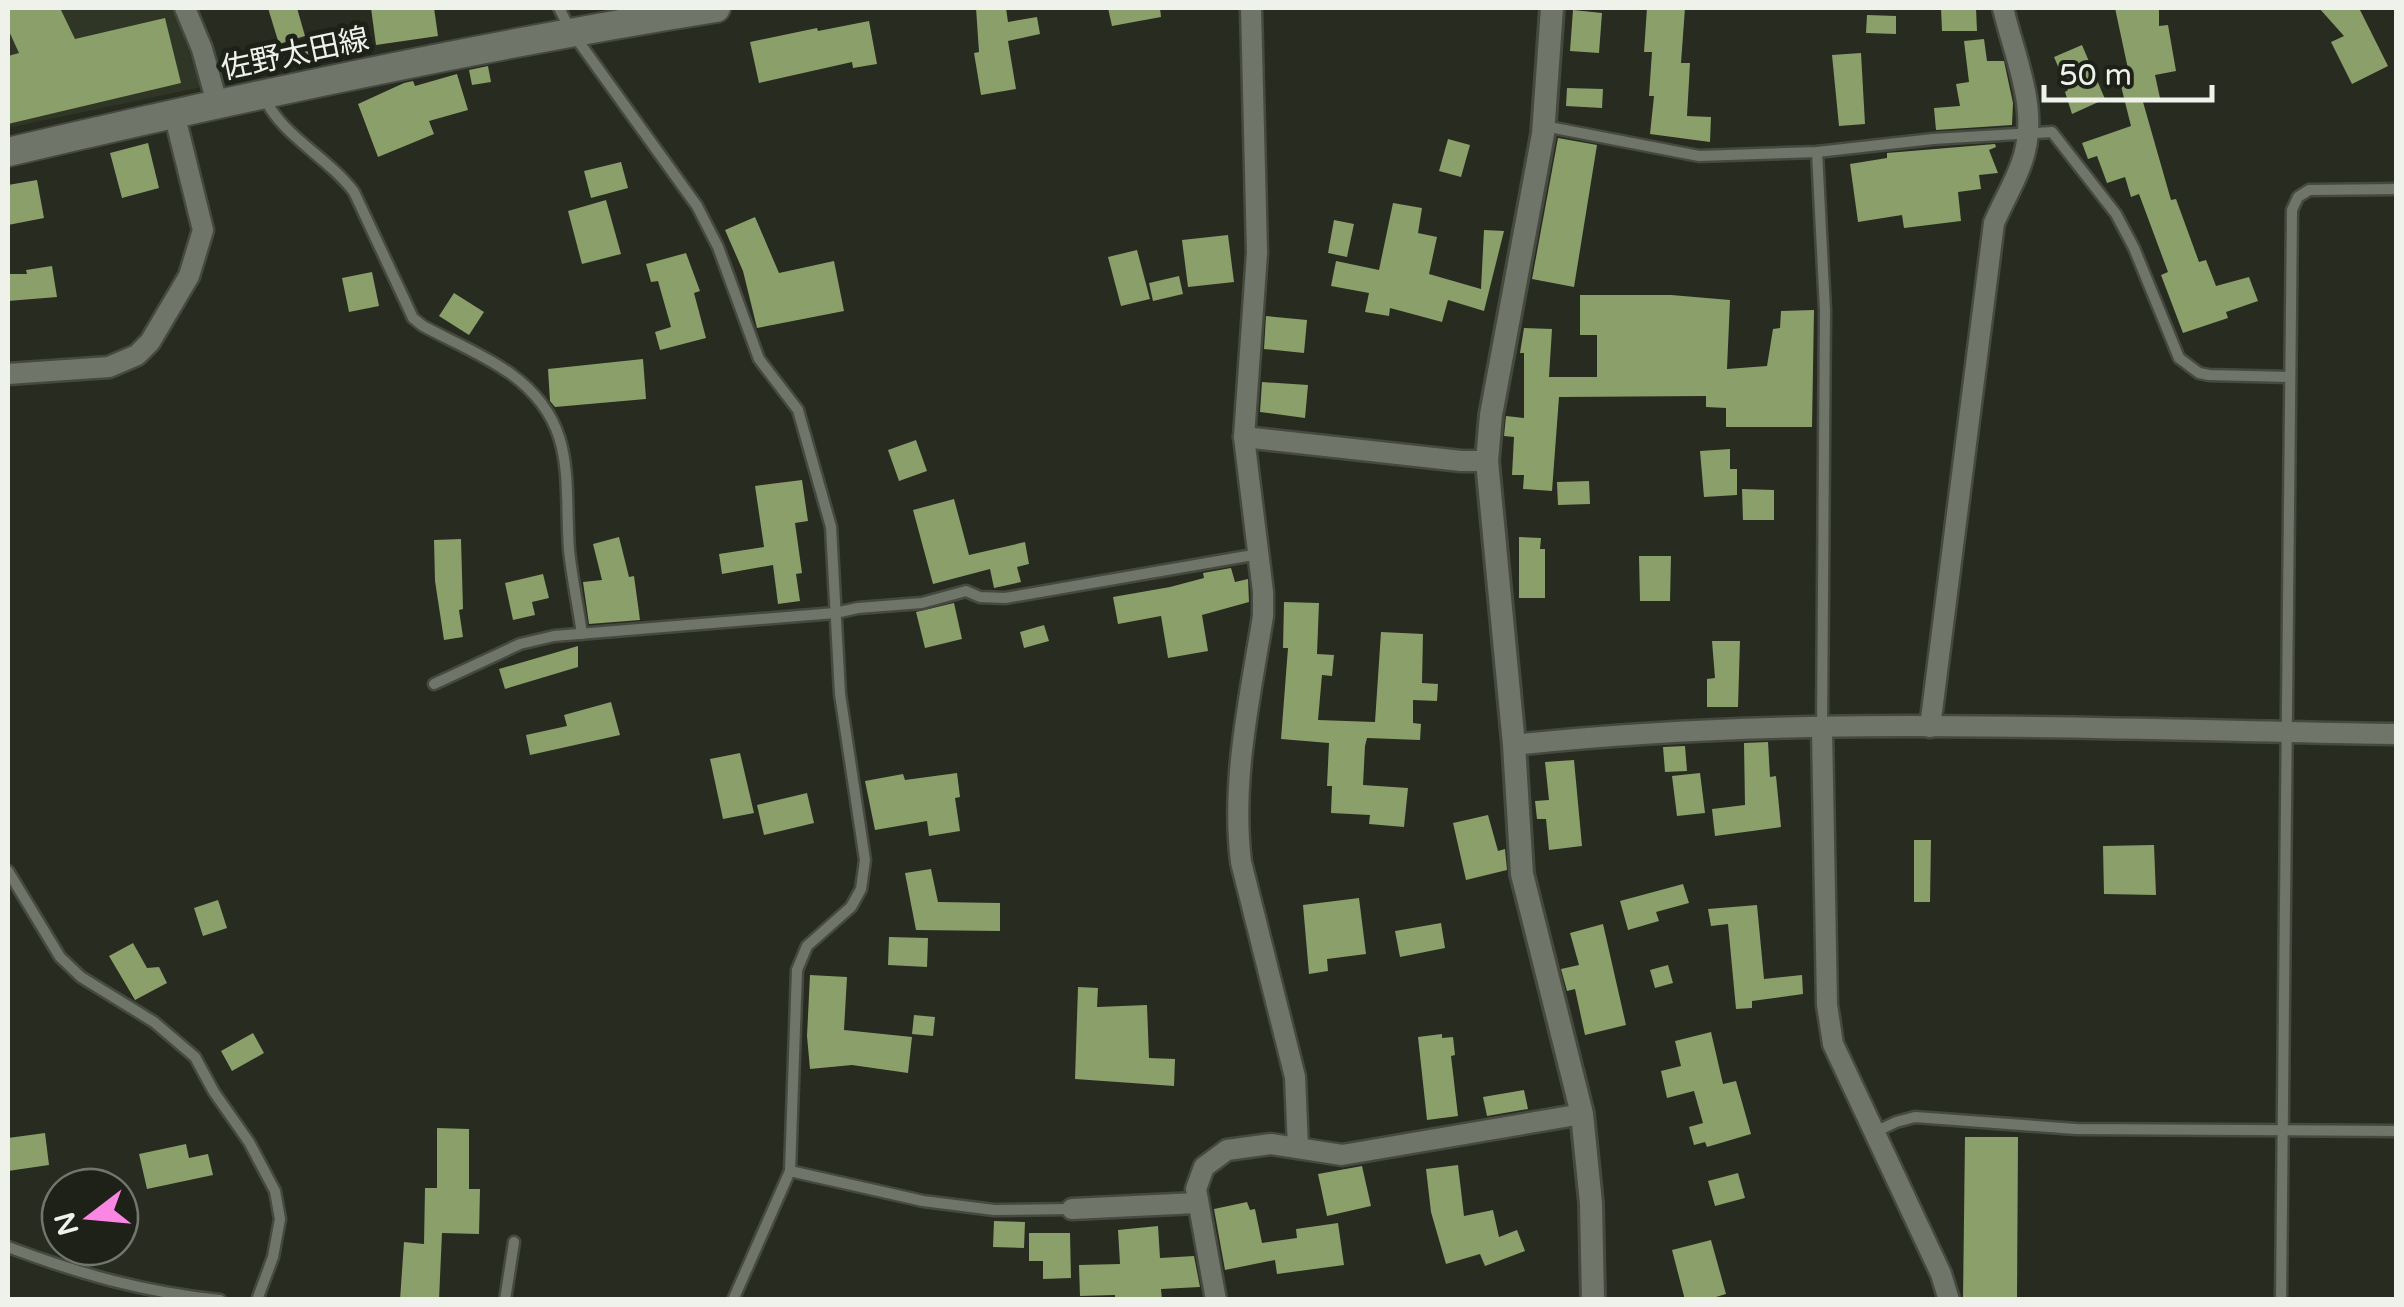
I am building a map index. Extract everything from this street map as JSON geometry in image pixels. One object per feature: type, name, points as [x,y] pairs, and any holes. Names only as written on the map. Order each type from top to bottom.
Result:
[{"type":"main road","name":"佐野太田線","points":[[8,152],[565,19],[716,8]]},
{"type":"street","points":[[185,8],[218,103]]},
{"type":"street","points":[[1251,8],[1257,253],[1244,437],[1263,616],[1241,763],[1238,831],[1241,862],[1295,1077],[1298,1148]]},
{"type":"street","points":[[1552,8],[1543,126],[1490,415],[1487,461],[1522,874],[1582,1114],[1592,1203],[1593,1300]]},
{"type":"street","points":[[1930,727],[1991,239],[1994,223],[2022,165],[2029,134],[2027,93],[2003,8]]},
{"type":"street","points":[[8,374],[109,366],[137,355],[150,342],[189,276],[202,230],[174,113]]},
{"type":"street","points":[[1244,437],[1487,461]]},
{"type":"street","points":[[1514,745],[1578,738],[1822,728],[2396,734]]},
{"type":"street","points":[[1822,728],[1827,1005],[1833,1044],[1941,1274],[1949,1300]]},
{"type":"street","points":[[1216,1300],[1196,1189],[1204,1168],[1214,1157],[1254,1144],[1342,1155],[1582,1114]]},
{"type":"street","points":[[1072,1209],[1197,1203]]},
{"type":"lane","points":[[565,19],[697,206],[718,247],[758,359],[798,410],[831,527],[840,694],[865,860],[860,889],[851,907],[807,946],[796,970],[790,1172],[779,1189],[733,1300]]},
{"type":"lane","points":[[262,94],[280,122],[354,192],[413,318],[511,374],[548,414],[562,437],[570,552],[582,634]]},
{"type":"lane","points":[[1543,126],[1699,156],[1817,152],[1933,139],[2052,132],[2116,214],[2134,248],[2178,358],[2209,375],[2290,377]]},
{"type":"lane","points":[[1817,152],[1826,310],[1822,728]]},
{"type":"lane","points":[[2281,1300],[2292,210],[2309,190],[2396,190]]},
{"type":"lane","points":[[434,684],[520,644],[582,634],[835,613],[922,603],[966,591],[980,597],[1005,598],[1259,554]]},
{"type":"lane","points":[[8,870],[60,957],[81,977],[154,1022],[195,1057],[266,1170],[280,1219],[274,1258],[257,1300]]},
{"type":"lane","points":[[1873,1133],[1915,1118],[2076,1129],[2396,1131]]},
{"type":"lane","points":[[790,1172],[924,1201],[994,1210],[1072,1209]]},
{"type":"lane","points":[[505,1300],[514,1242]]},
{"type":"lane","points":[[8,1247],[117,1284],[220,1300]]},
{"type":"shaded area","points":[[8,8],[173,8],[202,87],[8,128]]},
{"type":"building","points":[[8,8],[60,8],[75,39],[165,18],[181,83],[8,124],[8,56],[19,53],[8,29]]},
{"type":"building","points":[[268,8],[297,8],[305,36],[279,44]]},
{"type":"building","points":[[371,8],[434,8],[438,36],[376,45]]},
{"type":"building","points":[[976,8],[1006,8],[1008,22],[1037,17],[1040,34],[1008,41],[1016,89],[981,95],[974,53],[979,52]]},
{"type":"building","points":[[1108,8],[1160,8],[1161,17],[1112,26]]},
{"type":"building","points":[[1647,8],[1685,8],[1681,63],[1690,63],[1687,116],[1711,117],[1710,142],[1650,134],[1654,96],[1649,96],[1652,52],[1644,52]]},
{"type":"building","points":[[1941,8],[1976,8],[1977,31],[1942,31]]},
{"type":"building","points":[[2115,8],[2159,8],[2159,26],[2168,25],[2176,71],[2155,75],[2160,98],[2143,102],[2171,200],[2176,199],[2199,262],[2206,260],[2216,286],[2249,277],[2258,301],[2226,312],[2228,318],[2183,333],[2161,275],[2168,272],[2139,194],[2131,197],[2125,177],[2107,183],[2097,156],[2088,159],[2082,143],[2131,126],[2121,86],[2131,83]]},
{"type":"building","points":[[2319,8],[2359,8],[2388,66],[2352,84],[2331,42],[2344,36]]},
{"type":"building","points":[[1573,10],[1602,13],[1599,53],[1570,51]]},
{"type":"building","points":[[1867,15],[1896,16],[1896,34],[1866,33]]},
{"type":"building","points":[[869,21],[877,64],[853,68],[852,62],[759,83],[750,42]]},
{"type":"building","points":[[332,37],[337,55],[300,66],[295,48]]},
{"type":"building","points":[[1984,39],[1987,61],[2004,61],[2013,103],[2012,125],[1936,130],[1934,108],[1960,106],[1956,84],[1969,82],[1964,41]]},
{"type":"building","points":[[2082,45],[2105,99],[2072,114],[2065,92],[2068,90],[2054,57]]},
{"type":"building","points":[[1861,53],[1865,124],[1839,126],[1832,55]]},
{"type":"building","points":[[488,66],[491,82],[472,85],[469,70]]},
{"type":"building","points":[[457,74],[468,110],[429,121],[434,134],[378,157],[358,104],[404,83],[413,81],[415,86]]},
{"type":"building","points":[[1567,88],[1603,89],[1602,108],[1566,106]]},
{"type":"building","points":[[1558,138],[1597,145],[1574,287],[1532,279]]},
{"type":"building","points":[[1448,139],[1470,145],[1461,177],[1439,171]]},
{"type":"building","points":[[148,143],[159,188],[122,198],[110,153]]},
{"type":"building","points":[[1995,144],[1989,150],[1998,173],[1979,175],[1981,189],[1958,192],[1961,221],[1904,228],[1902,215],[1858,222],[1850,164],[1887,158],[1887,153]]},
{"type":"building","points":[[621,162],[628,188],[591,198],[584,171]]},
{"type":"building","points":[[37,180],[44,218],[8,225],[8,185]]},
{"type":"building","points":[[606,200],[621,254],[582,264],[568,211]]},
{"type":"building","points":[[1393,203],[1422,208],[1418,233],[1437,237],[1429,274],[1481,289],[1484,230],[1504,231],[1484,311],[1448,300],[1442,322],[1390,308],[1389,316],[1365,312],[1369,293],[1331,286],[1336,261],[1379,270]]},
{"type":"building","points":[[755,217],[779,273],[834,261],[844,311],[757,328],[743,271],[725,230]]},
{"type":"building","points":[[1334,220],[1354,224],[1347,257],[1328,253]]},
{"type":"building","points":[[1228,235],[1234,282],[1188,287],[1182,240]]},
{"type":"building","points":[[1137,250],[1150,299],[1121,306],[1108,257]]},
{"type":"building","points":[[686,253],[700,291],[694,293],[706,338],[660,350],[655,332],[671,327],[658,281],[651,282],[646,264]]},
{"type":"building","points":[[52,266],[57,297],[8,301],[8,274],[27,274],[26,270]]},
{"type":"building","points":[[372,272],[379,306],[349,312],[342,278]]},
{"type":"building","points":[[1179,276],[1183,294],[1153,301],[1149,283]]},
{"type":"building","points":[[454,293],[484,312],[469,335],[439,316]]},
{"type":"building","points":[[1580,295],[1671,295],[1730,300],[1727,369],[1767,366],[1773,329],[1780,328],[1781,311],[1814,310],[1812,427],[1726,427],[1726,408],[1706,407],[1706,396],[1559,397],[1552,491],[1523,489],[1524,475],[1512,475],[1514,437],[1504,436],[1506,416],[1524,418],[1524,353],[1520,353],[1524,328],[1552,329],[1549,377],[1597,377],[1597,335],[1580,335]]},
{"type":"building","points":[[1266,316],[1307,320],[1304,353],[1264,349]]},
{"type":"building","points":[[643,359],[646,399],[555,407],[550,401],[548,369]]},
{"type":"building","points":[[1262,382],[1308,385],[1305,418],[1260,412]]},
{"type":"building","points":[[916,440],[927,471],[899,481],[888,450]]},
{"type":"building","points":[[1730,449],[1730,469],[1737,469],[1737,495],[1704,497],[1700,451]]},
{"type":"building","points":[[802,480],[808,521],[795,523],[802,573],[796,574],[800,601],[778,604],[773,565],[722,574],[719,554],[764,547],[755,486]]},
{"type":"building","points":[[1589,481],[1590,504],[1558,505],[1557,482]]},
{"type":"building","points":[[1742,489],[1774,490],[1774,520],[1743,520]]},
{"type":"building","points":[[954,499],[969,555],[1025,542],[1029,564],[1017,567],[1021,582],[994,588],[990,569],[933,584],[913,510]]},
{"type":"building","points":[[619,537],[629,577],[634,576],[640,620],[589,624],[583,582],[602,580],[593,544]]},
{"type":"building","points":[[1519,537],[1541,538],[1540,549],[1545,549],[1545,598],[1519,598]]},
{"type":"building","points":[[461,539],[463,609],[459,610],[463,637],[444,640],[435,581],[434,540]]},
{"type":"building","points":[[1639,556],[1671,556],[1670,601],[1640,601]]},
{"type":"building","points":[[1231,568],[1235,582],[1248,579],[1249,602],[1202,615],[1208,651],[1168,658],[1161,616],[1118,624],[1113,597],[1170,587],[1204,578],[1203,573]]},
{"type":"building","points":[[543,574],[549,598],[532,602],[535,615],[513,620],[505,583]]},
{"type":"building","points":[[1284,602],[1319,603],[1317,654],[1334,655],[1332,676],[1322,675],[1318,720],[1375,722],[1381,632],[1423,634],[1422,683],[1438,684],[1437,701],[1413,700],[1413,723],[1421,724],[1420,740],[1367,738],[1365,746],[1363,785],[1408,788],[1404,827],[1369,824],[1370,815],[1331,813],[1332,786],[1327,786],[1329,743],[1281,739],[1288,648],[1283,648]]},
{"type":"building","points":[[954,603],[962,639],[925,648],[916,612]]},
{"type":"building","points":[[1044,625],[1049,641],[1024,648],[1020,632]]},
{"type":"building","points":[[1712,641],[1740,641],[1738,707],[1707,707],[1707,679],[1715,678]]},
{"type":"building","points":[[578,646],[578,667],[505,689],[499,669]]},
{"type":"building","points":[[611,702],[620,735],[530,755],[526,735],[567,726],[564,715]]},
{"type":"building","points":[[1768,742],[1770,777],[1776,776],[1781,827],[1715,836],[1712,809],[1745,805],[1744,743]]},
{"type":"building","points":[[1685,746],[1687,771],[1665,772],[1663,747]]},
{"type":"building","points":[[740,753],[754,813],[723,819],[710,759]]},
{"type":"building","points":[[1574,760],[1582,846],[1549,850],[1546,819],[1537,819],[1535,801],[1549,800],[1545,762]]},
{"type":"building","points":[[957,773],[960,797],[955,798],[960,831],[929,836],[927,821],[875,830],[865,781],[903,774],[905,780]]},
{"type":"building","points":[[1700,773],[1705,813],[1677,816],[1672,776]]},
{"type":"building","points":[[807,793],[814,823],[764,835],[757,805]]},
{"type":"building","points":[[1488,815],[1498,851],[1505,849],[1507,870],[1466,880],[1453,823]]},
{"type":"building","points":[[1914,840],[1931,840],[1930,902],[1914,902]]},
{"type":"building","points":[[2154,845],[2156,895],[2104,894],[2103,846]]},
{"type":"building","points":[[931,869],[938,902],[1000,903],[1000,931],[916,930],[905,873]]},
{"type":"building","points":[[1683,884],[1689,903],[1656,912],[1659,921],[1628,930],[1620,901]]},
{"type":"building","points":[[1359,898],[1366,954],[1327,959],[1328,971],[1309,974],[1303,905]]},
{"type":"building","points":[[218,900],[227,928],[203,936],[194,908]]},
{"type":"building","points":[[1757,905],[1764,979],[1802,975],[1803,994],[1752,1001],[1752,1008],[1736,1009],[1728,924],[1711,926],[1708,909]]},
{"type":"building","points":[[1441,923],[1445,948],[1400,957],[1395,931]]},
{"type":"building","points":[[1603,924],[1626,1025],[1585,1035],[1575,989],[1567,991],[1561,969],[1579,965],[1570,933]]},
{"type":"building","points":[[889,937],[928,938],[927,967],[888,965]]},
{"type":"building","points":[[133,943],[147,968],[159,967],[167,983],[135,1000],[109,956]]},
{"type":"building","points":[[1668,965],[1673,983],[1655,988],[1650,970]]},
{"type":"building","points":[[810,975],[847,977],[844,1030],[912,1037],[908,1073],[852,1065],[810,1069]]},
{"type":"building","points":[[1078,987],[1098,988],[1097,1007],[1147,1005],[1149,1058],[1175,1059],[1174,1086],[1075,1079]]},
{"type":"building","points":[[914,1015],[935,1017],[933,1036],[912,1034]]},
{"type":"building","points":[[1711,1032],[1723,1084],[1736,1081],[1751,1134],[1707,1147],[1705,1142],[1694,1145],[1689,1127],[1703,1123],[1694,1091],[1667,1098],[1661,1071],[1681,1066],[1675,1041]]},
{"type":"building","points":[[253,1033],[264,1053],[232,1071],[221,1051]]},
{"type":"building","points":[[1442,1034],[1442,1038],[1453,1037],[1455,1055],[1451,1056],[1458,1116],[1427,1120],[1418,1037]]},
{"type":"building","points":[[1524,1090],[1528,1109],[1487,1116],[1483,1097]]},
{"type":"building","points":[[437,1128],[469,1129],[469,1189],[480,1189],[479,1234],[442,1233],[439,1300],[400,1300],[404,1242],[424,1244],[425,1188],[437,1188]]},
{"type":"building","points":[[45,1133],[49,1165],[8,1171],[8,1138]]},
{"type":"building","points":[[1965,1137],[2018,1137],[2017,1300],[1963,1300]]},
{"type":"building","points":[[186,1144],[189,1158],[208,1154],[213,1175],[147,1189],[139,1154]]},
{"type":"building","points":[[1458,1165],[1464,1216],[1493,1210],[1499,1237],[1517,1230],[1525,1251],[1485,1266],[1480,1254],[1446,1264],[1431,1212],[1426,1169]]},
{"type":"building","points":[[1362,1166],[1371,1206],[1327,1216],[1318,1174]]},
{"type":"building","points":[[1738,1173],[1745,1198],[1715,1206],[1708,1181]]},
{"type":"building","points":[[1247,1202],[1250,1210],[1255,1209],[1262,1243],[1297,1238],[1296,1229],[1338,1223],[1344,1265],[1277,1274],[1275,1260],[1225,1270],[1214,1209]]},
{"type":"building","points":[[994,1221],[1025,1222],[1024,1248],[993,1247]]},
{"type":"building","points":[[1158,1226],[1160,1258],[1194,1256],[1200,1287],[1161,1289],[1162,1300],[1080,1296],[1079,1265],[1120,1264],[1118,1230]]},
{"type":"building","points":[[1029,1233],[1070,1233],[1071,1278],[1043,1279],[1043,1261],[1029,1261]]},
{"type":"building","points":[[1711,1240],[1726,1294],[1706,1300],[1685,1300],[1672,1250]]}]
